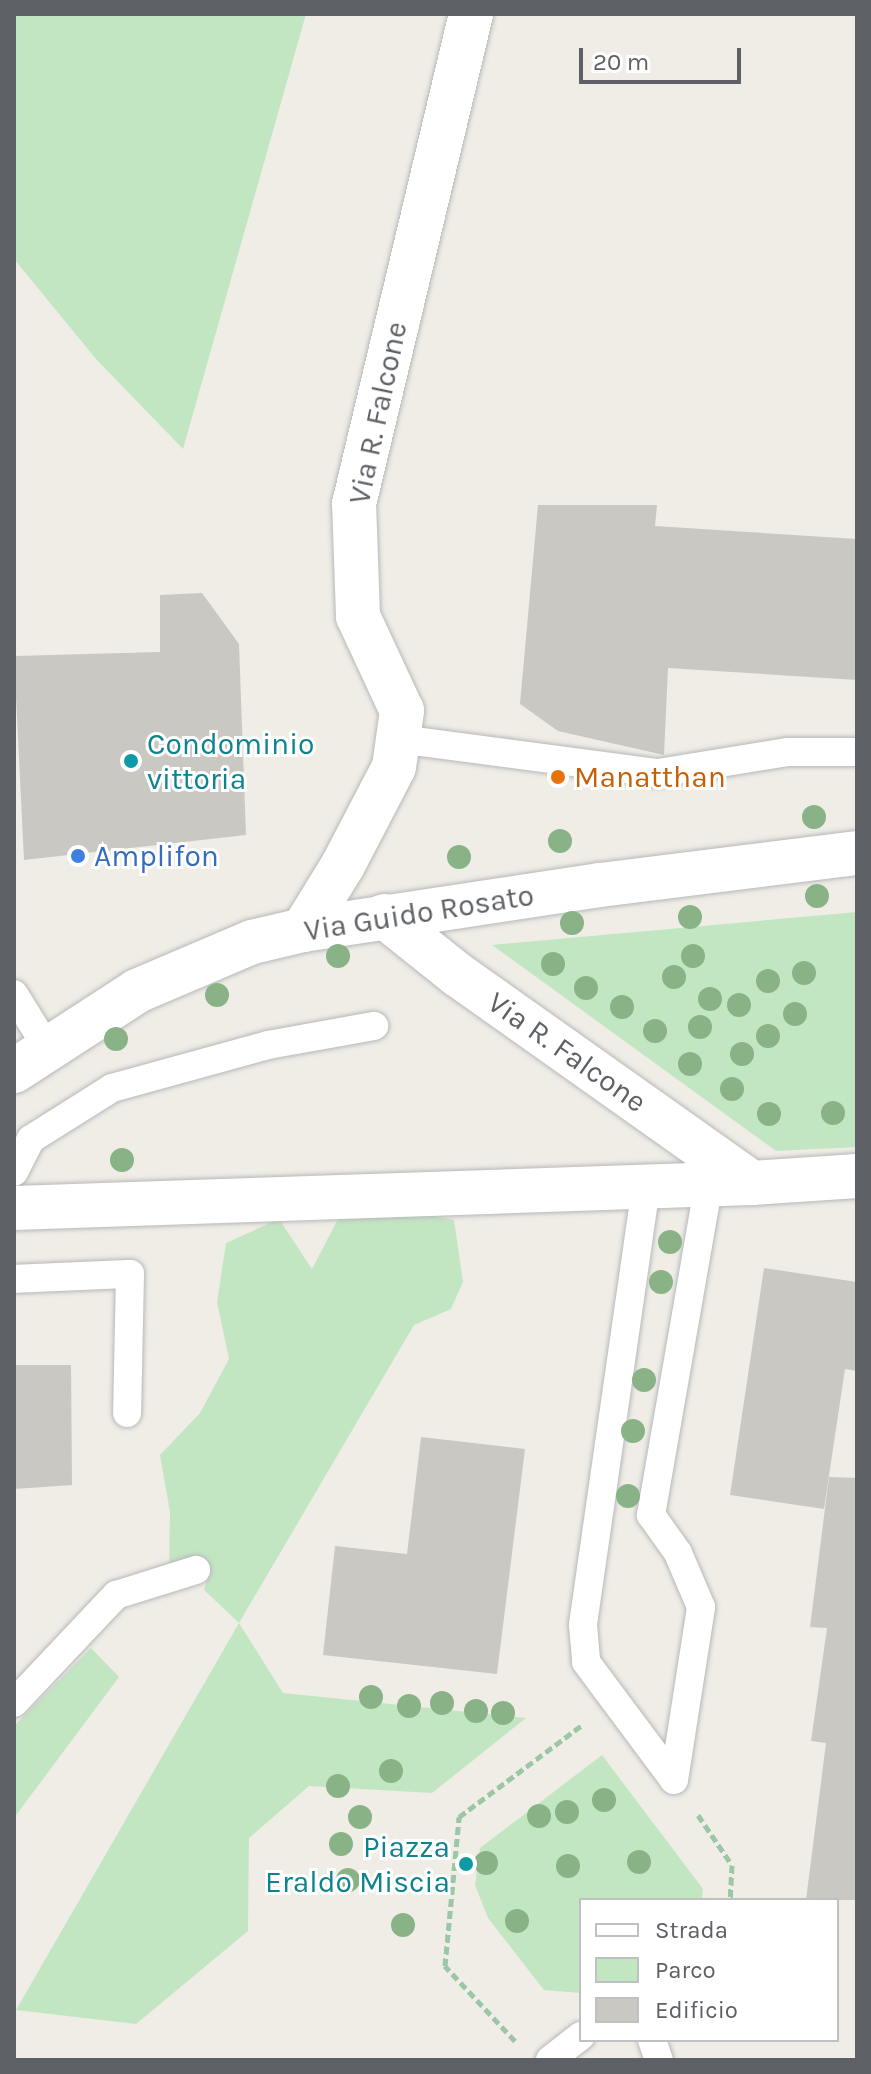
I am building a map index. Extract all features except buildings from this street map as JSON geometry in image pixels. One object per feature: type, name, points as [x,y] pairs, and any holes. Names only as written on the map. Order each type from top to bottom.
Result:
[{"type":"street","name":"Via R. Falcone","points":[[303,930],[343,865],[394,767],[402,711],[358,616],[354,504],[471,14]]},
{"type":"street","name":"Via Guido Rosato","points":[[31,1060],[137,991],[252,942],[384,916],[857,853]]},
{"type":"street","name":"Via R. Falcone","points":[[384,916],[458,975],[752,1183]]},
{"type":"street","points":[[14,1208],[752,1183],[857,1176]]},
{"type":"lane","points":[[399,739],[658,773],[788,752],[857,752]]},
{"type":"lane","points":[[14,994],[31,1060]]},
{"type":"lane","points":[[14,1172],[31,1139],[112,1088],[268,1045],[374,1026]]},
{"type":"lane","points":[[674,1780],[701,1607],[678,1553],[651,1515],[709,1184]]},
{"type":"lane","points":[[646,1187],[583,1625],[586,1662],[674,1780]]},
{"type":"lane","points":[[14,1279],[130,1274],[127,1413]]},
{"type":"lane","points":[[14,1703],[116,1595],[196,1570]]},
{"type":"lane","points":[[550,2060],[579,2038]]},
{"type":"path","points":[[523,2050],[445,1966],[459,1817],[613,1699]]},
{"type":"path","points":[[674,1780],[732,1865],[730,1898]]},
{"type":"green space","points":[[14,14],[306,14],[183,449],[96,359],[14,259]]},
{"type":"green space","points":[[857,912],[857,1147],[776,1151],[492,945]]},
{"type":"green space","points":[[395,1208],[454,1220],[463,1282],[451,1309],[414,1325],[239,1623],[204,1590],[207,1579],[169,1570],[170,1512],[160,1455],[200,1413],[229,1359],[217,1302],[226,1243],[279,1219],[312,1269],[338,1219]]},
{"type":"green space","points":[[239,1623],[283,1693],[526,1718],[432,1793],[309,1786],[249,1838],[248,1931],[136,2024],[16,2010]]},
{"type":"green space","points":[[91,1648],[119,1677],[14,1818],[14,1726]]},
{"type":"green space","points":[[602,1755],[703,1889],[702,1898],[579,1898],[579,1993],[544,1990],[488,1918],[475,1885],[480,1848]]},
{"type":"place","name":"Condominio vittoria","points":[[131,761]]},
{"type":"place","name":"Manatthan","points":[[558,777]]},
{"type":"place","name":"Amplifon","points":[[78,856]]},
{"type":"place","name":"Piazza Eraldo Miscia","points":[[466,1864]]}]
